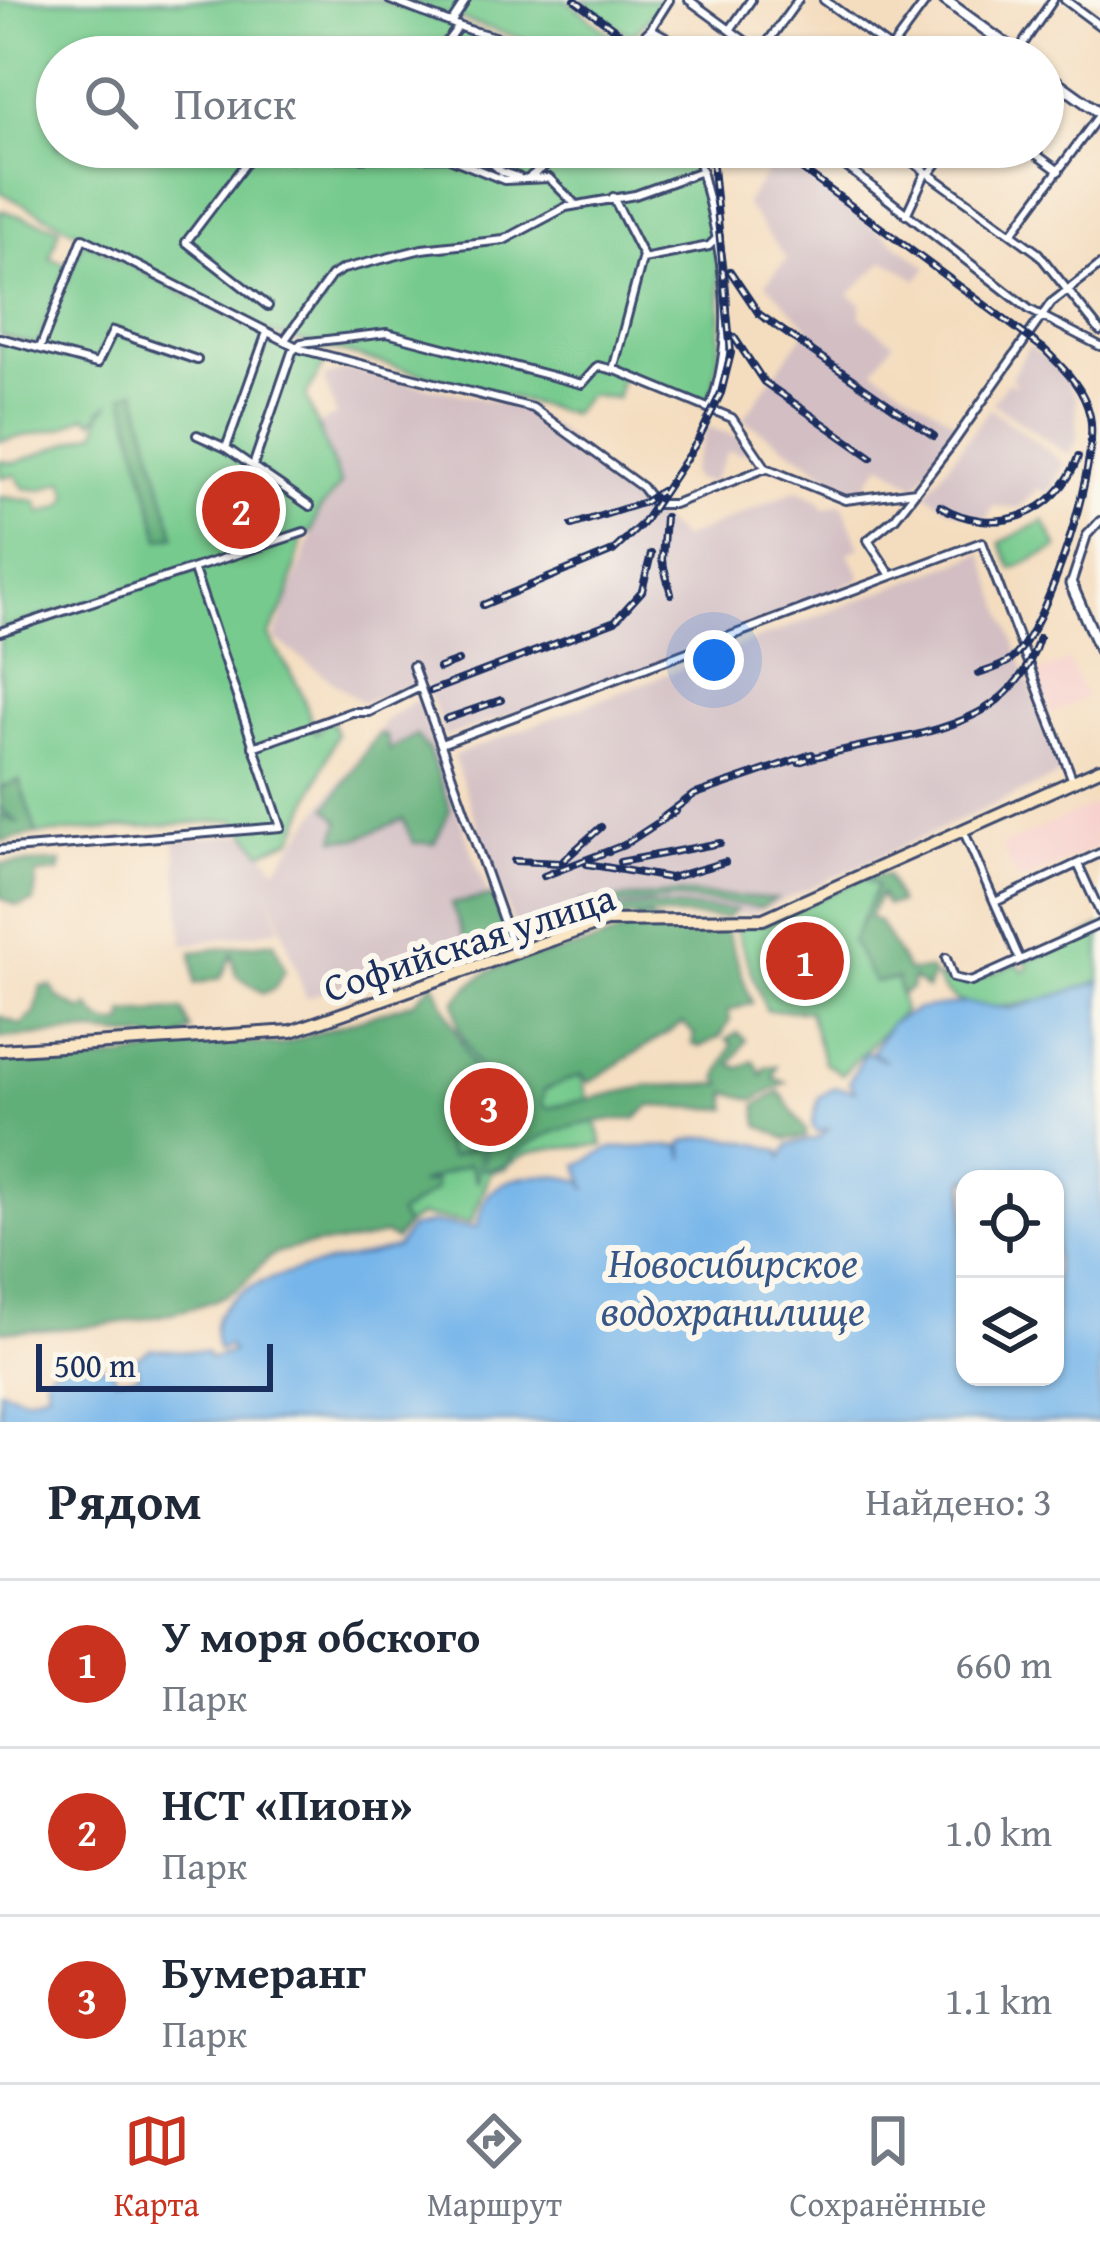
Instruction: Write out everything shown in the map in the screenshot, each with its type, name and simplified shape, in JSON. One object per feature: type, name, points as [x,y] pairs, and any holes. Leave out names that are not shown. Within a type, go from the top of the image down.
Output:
[{"type":"main road","name":"Софийская улица","points":[[0,1050],[292,1031],[624,919],[763,919],[1100,770]]},
{"type":"street","points":[[390,0],[495,36]]},
{"type":"street","points":[[448,36],[466,0]]},
{"type":"street","points":[[642,36],[670,0]]},
{"type":"street","points":[[688,0],[737,36]]},
{"type":"street","points":[[730,30],[751,0]]},
{"type":"street","points":[[775,36],[798,0]]},
{"type":"street","points":[[824,0],[867,36]]},
{"type":"street","points":[[901,36],[927,0]]},
{"type":"street","points":[[945,0],[992,36]]},
{"type":"street","points":[[1030,36],[1053,0]]},
{"type":"street","points":[[1065,0],[1100,26]]},
{"type":"street","points":[[651,28],[665,36]]},
{"type":"street","points":[[1064,87],[1100,114],[1064,164]]},
{"type":"street","points":[[245,168],[186,242],[268,306]]},
{"type":"street","points":[[479,168],[504,180],[549,178],[574,204]]},
{"type":"street","points":[[501,168],[518,177],[537,176],[546,168]]},
{"type":"street","points":[[701,168],[719,236],[725,362],[710,409]]},
{"type":"street","points":[[848,168],[1040,315],[1100,346]]},
{"type":"street","points":[[921,168],[1012,233],[1069,289],[1100,331]]},
{"type":"street","points":[[906,215],[932,168]]},
{"type":"street","points":[[1055,168],[1059,171]]},
{"type":"street","points":[[1012,233],[1061,168]]},
{"type":"street","points":[[287,337],[331,275],[343,268],[422,249],[504,240],[574,204],[648,192],[702,171]]},
{"type":"street","points":[[613,197],[643,259],[613,370]]},
{"type":"street","points":[[643,259],[709,246],[719,236]]},
{"type":"street","points":[[40,348],[81,238],[266,335],[533,408],[659,505],[766,469]]},
{"type":"street","points":[[890,574],[868,540],[896,518],[1040,315],[1100,265]]},
{"type":"street","points":[[0,338],[97,364],[113,331],[196,360]]},
{"type":"street","points":[[297,346],[387,333],[581,384],[598,366],[732,418],[766,469],[844,500],[916,491]]},
{"type":"street","points":[[226,448],[266,335]]},
{"type":"street","points":[[253,466],[297,346]]},
{"type":"street","points":[[197,435],[226,448],[310,506]]},
{"type":"street","points":[[1100,521],[1087,535],[1071,584],[1100,650]]},
{"type":"street","points":[[0,632],[304,532]]},
{"type":"street","points":[[442,744],[982,542],[1073,782]]},
{"type":"street","points":[[0,850],[281,827],[195,573]]},
{"type":"street","points":[[412,666],[515,952]]},
{"type":"street","points":[[253,747],[352,712],[369,712],[420,687]]},
{"type":"street","points":[[964,832],[1020,960]]},
{"type":"street","points":[[995,902],[1100,853]]},
{"type":"street","points":[[1078,863],[1100,912]]},
{"type":"street","points":[[946,958],[953,978],[967,982],[1100,924]]},
{"type":"shaded area","points":[[770,168],[799,170],[927,267],[918,280],[885,260],[849,295],[861,303],[861,318],[894,342],[874,369],[960,425],[916,486],[882,463],[859,495],[743,419],[808,327],[766,283],[787,259],[745,204]]},
{"type":"shaded area","points":[[1029,346],[1055,365],[1076,397],[1078,439],[1069,455],[992,403],[1007,382],[1016,385],[1011,377]]},
{"type":"shaded area","points":[[349,370],[524,408],[559,430],[682,539],[797,490],[820,501],[823,509],[842,503],[860,547],[848,553],[862,578],[724,643],[445,737],[425,683],[362,703],[275,639],[319,514],[342,487],[317,425],[336,416],[324,377]]},
{"type":"shaded area","points":[[990,408],[1064,463],[1052,489],[1044,493],[1038,488],[1019,508],[992,506],[987,519],[953,511],[926,494]]},
{"type":"shaded area","points":[[708,427],[742,438],[748,447],[744,454],[728,451],[712,483],[694,479],[691,471]]},
{"type":"shaded area","points":[[982,553],[1062,774],[753,914],[616,914],[520,943],[453,756]]},
{"type":"shaded area","points":[[1068,660],[1086,698],[1051,714],[1035,675]]},
{"type":"shaded area","points":[[417,699],[500,929],[306,998],[266,881],[280,929],[183,945],[175,840],[250,834],[276,868],[386,720]]},
{"type":"shaded area","points":[[1100,802],[1095,837],[1100,847],[1018,882],[1001,846]]},
{"type":"green space","points":[[0,0],[379,0],[491,36],[36,36],[36,168],[698,168],[715,243],[721,308],[709,405],[622,373],[617,398],[588,395],[572,414],[273,334],[0,192]]},
{"type":"green space","points":[[399,0],[567,0],[613,36],[513,36]]},
{"type":"green space","points":[[582,0],[666,0],[630,36]]},
{"type":"green space","points":[[0,210],[60,228],[50,258],[67,264],[38,345],[0,335]]},
{"type":"green space","points":[[83,240],[270,339],[328,358],[306,396],[341,485],[318,512],[312,532],[0,630],[0,497],[36,501],[41,513],[62,506],[69,497],[64,481],[41,490],[24,488],[15,475],[0,477],[0,461],[15,463],[97,432],[100,414],[93,421],[86,416],[63,428],[0,441],[0,340],[98,365],[113,332],[203,362],[112,328],[96,361],[42,347]]},
{"type":"green space","points":[[136,390],[175,536],[160,539],[124,396]]},
{"type":"green space","points":[[1044,521],[1058,548],[1012,569],[1000,543]]},
{"type":"green space","points":[[303,534],[288,598],[269,636],[300,689],[316,733],[330,716],[337,734],[293,839],[262,852],[236,820],[0,837],[0,633]]},
{"type":"green space","points":[[378,734],[386,736],[390,750],[416,735],[429,751],[450,809],[435,843],[413,843],[403,819],[357,839],[335,839],[340,821],[327,808]]},
{"type":"green space","points":[[19,780],[37,834],[0,842],[0,815],[19,823],[0,808],[0,788]]},
{"type":"green space","points":[[61,862],[59,872],[37,874],[34,902],[17,906],[0,897],[0,864]]},
{"type":"green space","points":[[864,874],[887,875],[899,903],[886,905],[880,894],[869,917],[879,922],[908,971],[929,970],[933,975],[927,989],[913,978],[911,989],[900,995],[897,979],[874,982],[852,942],[877,886]]},
{"type":"green space","points":[[863,878],[877,886],[852,943],[898,979],[903,1012],[842,1074],[824,1062],[809,1011],[766,1010],[735,926],[767,923]]},
{"type":"green space","points":[[677,893],[775,899],[761,907],[674,899],[589,909],[582,903]]},
{"type":"green space","points":[[493,896],[509,945],[473,959],[451,904]]},
{"type":"green space","points":[[647,906],[736,910],[727,918],[643,915],[670,929],[725,926],[752,1003],[728,1011],[730,1020],[720,1037],[700,1047],[692,1044],[694,1034],[683,1023],[588,1083],[582,1074],[544,1090],[542,1103],[547,1108],[648,1086],[722,1084],[718,1077],[732,1044],[727,1040],[737,1033],[746,1040],[731,1064],[739,1068],[754,1061],[762,1075],[765,1067],[777,1066],[774,1078],[786,1083],[754,1100],[727,1092],[728,1109],[650,1106],[635,1119],[563,1129],[530,1143],[503,1166],[483,1170],[487,1138],[493,1144],[507,1141],[512,1125],[495,1120],[496,1099],[502,1092],[490,1077],[484,1078],[459,1029],[455,1002],[495,969],[597,942],[642,916],[588,922],[586,915]]},
{"type":"green space","points":[[1100,926],[1100,980],[1062,994],[988,1007],[948,994],[936,977],[966,983],[1018,963],[1023,971],[1029,968],[1025,960],[1064,948]]},
{"type":"green space","points":[[274,942],[285,970],[274,989],[263,993],[236,975],[232,954],[221,978],[195,984],[192,952]]},
{"type":"green space","points":[[434,982],[479,1081],[489,1117],[484,1122],[477,1115],[439,1128],[450,1157],[475,1147],[475,1135],[482,1136],[477,1183],[469,1164],[419,1184],[435,1181],[436,1190],[399,1214],[406,1226],[395,1240],[384,1234],[290,1249],[271,1257],[235,1290],[184,1310],[88,1326],[0,1331],[0,1058],[88,1062],[155,1052],[150,1038],[84,1032],[0,1038],[0,1016],[21,1025],[35,1013],[41,987],[51,986],[59,998],[83,1011],[89,1006],[108,1023],[124,1023],[124,1013],[183,1010],[191,1030],[180,1038],[280,1045],[414,1002]]},
{"type":"green space","points":[[558,1005],[603,1145],[537,1151],[491,1172],[471,1223],[420,1216],[399,1229],[385,1068]]},
{"type":"green space","points":[[780,1092],[806,1137],[786,1139],[759,1125],[756,1105]]},
{"type":"water","name":"Новосибирское водохранилище","points":[[1100,982],[1100,1422],[0,1422],[0,1389],[25,1397],[48,1391],[45,1376],[59,1366],[96,1365],[114,1370],[115,1379],[138,1376],[136,1358],[151,1349],[206,1352],[210,1359],[232,1352],[228,1346],[218,1350],[215,1324],[228,1303],[251,1287],[281,1275],[397,1247],[410,1228],[432,1223],[476,1228],[487,1196],[510,1181],[559,1177],[582,1181],[587,1190],[578,1165],[612,1148],[680,1146],[685,1159],[682,1143],[693,1139],[756,1144],[780,1151],[782,1158],[789,1144],[816,1139],[830,1128],[816,1132],[812,1125],[819,1097],[836,1087],[855,1091],[849,1082],[866,1052],[886,1061],[872,1052],[891,1023],[918,1009],[964,1003],[1012,1009]]},
{"type":"railway","points":[[575,0],[624,36]]},
{"type":"railway","points":[[483,605],[613,551],[643,523],[697,442],[721,393],[731,353],[713,168]]},
{"type":"railway","points":[[800,168],[1044,349],[1072,379],[1087,406],[1091,438],[1087,469],[1055,580],[1041,614],[1012,659],[978,674]]},
{"type":"railway","points":[[730,271],[759,314],[934,436]]},
{"type":"railway","points":[[734,337],[764,382],[871,457]]},
{"type":"railway","points":[[940,506],[981,520],[1021,516],[1055,494],[1078,457]]},
{"type":"railway","points":[[572,525],[645,502],[661,491]]},
{"type":"railway","points":[[665,517],[662,560],[671,594]]},
{"type":"railway","points":[[431,691],[615,621],[642,591],[651,554]]},
{"type":"railway","points":[[799,762],[905,738],[972,716],[1001,698],[1023,673],[1039,638]]},
{"type":"railway","points":[[439,668],[458,661]]},
{"type":"railway","points":[[446,719],[501,700]]},
{"type":"railway","points":[[661,819],[693,795],[812,754]]},
{"type":"railway","points":[[544,876],[624,845],[676,811]]},
{"type":"railway","points":[[564,860],[601,827]]},
{"type":"railway","points":[[620,862],[720,843]]},
{"type":"railway","points":[[514,861],[562,863]]},
{"type":"railway","points":[[587,864],[670,878],[725,862]]},
{"type":"place","name":"НСТ «Пион»","points":[[241,510]]},
{"type":"place","name":"У моря обского","points":[[805,961]]},
{"type":"place","name":"Бумеранг","points":[[489,1107]]}]
